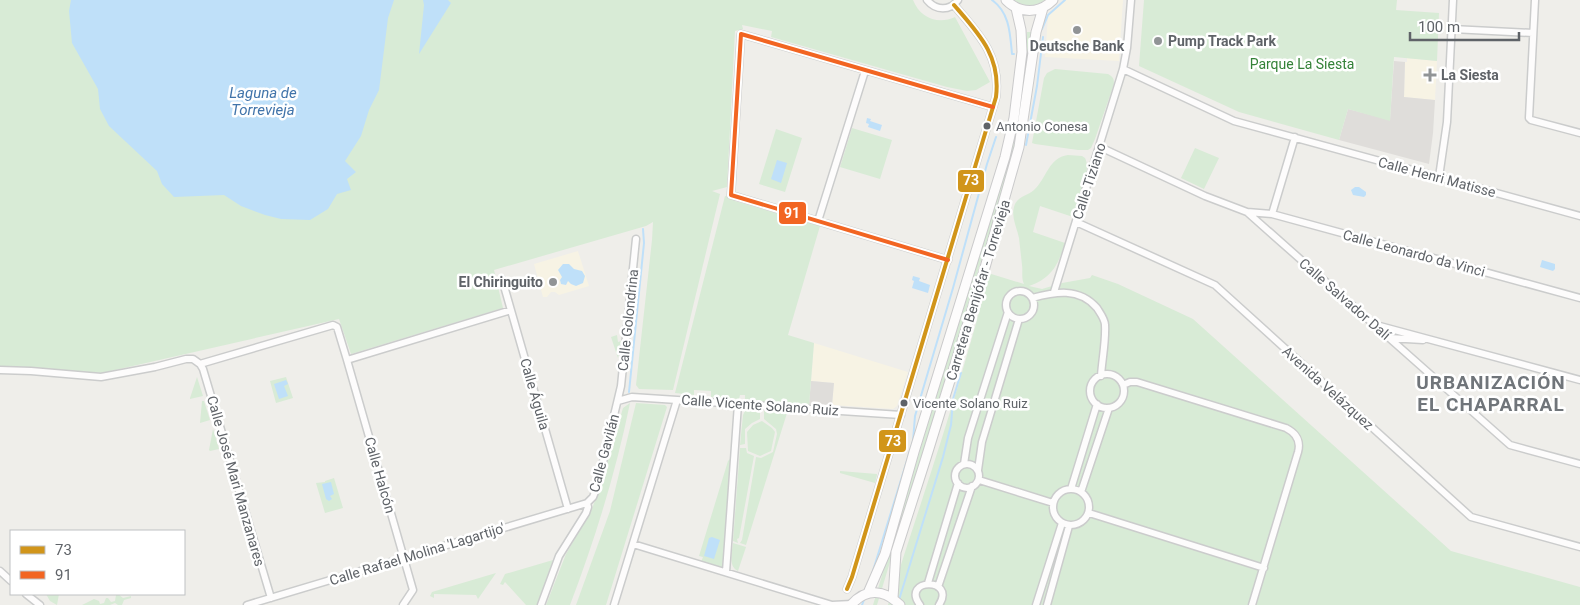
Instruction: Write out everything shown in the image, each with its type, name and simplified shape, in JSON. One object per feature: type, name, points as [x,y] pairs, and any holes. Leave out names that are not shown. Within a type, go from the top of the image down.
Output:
[{"type":"main road","points":[[1006,0],[1016,8],[1027,11],[1043,8],[1053,0]]},
{"type":"main road","name":"Carretera Benijófar - Torrevieja","points":[[868,593],[885,554],[914,452],[1005,157],[1014,118],[1022,52],[1021,30],[1016,8]]},
{"type":"main road","name":"Carretera Benijófar - Torrevieja","points":[[893,598],[896,552],[984,271],[1020,147],[1036,32],[1043,8]]},
{"type":"main road","points":[[852,604],[868,593],[874,592],[893,598],[900,605]]},
{"type":"street","points":[[846,589],[852,577],[948,260],[993,107],[997,79],[992,56],[957,1],[950,8],[940,8],[935,7],[927,0]]},
{"type":"street","name":"Calle Tiziano","points":[[1054,292],[1123,70],[1127,48],[1130,0]]},
{"type":"street","points":[[1439,177],[1447,122],[1453,0]]},
{"type":"street","points":[[1535,0],[1529,118],[1580,133]]},
{"type":"street","points":[[1452,28],[1533,33]]},
{"type":"street","points":[[948,260],[731,195],[741,34],[993,107]]},
{"type":"street","points":[[818,221],[865,70]]},
{"type":"street","name":"Calle Henri Matisse","points":[[1123,70],[1234,121],[1580,216]]},
{"type":"street","points":[[1272,214],[1294,137]]},
{"type":"street","name":"Calle Salvador Dalí","points":[[1100,147],[1205,196],[1247,212],[1510,445],[1580,464]]},
{"type":"street","name":"Calle Leonardo da Vinci","points":[[1247,212],[1272,214],[1580,298]]},
{"type":"street","name":"Avenida Velázquez","points":[[1076,222],[1215,286],[1471,517],[1580,547]]},
{"type":"street","name":"Calle Golondrina","points":[[618,401],[636,239]]},
{"type":"street","name":"Calle Águila","points":[[502,279],[568,509]]},
{"type":"street","points":[[1017,292],[1026,292],[1032,298],[1034,306],[1032,313],[1027,318],[1019,319],[1012,317],[1008,312],[1006,304],[1010,296],[1017,292]]},
{"type":"street","points":[[1032,298],[1054,292],[1068,292],[1080,296],[1096,307],[1105,324],[1101,376]]},
{"type":"street","points":[[346,360],[511,310]]},
{"type":"street","points":[[964,464],[968,438],[1008,312]]},
{"type":"street","points":[[978,470],[969,464],[964,464],[958,468],[955,474],[961,486],[968,488],[975,485],[979,480],[978,470],[982,442],[1019,319]]},
{"type":"street","points":[[1373,324],[1580,380]]},
{"type":"street","name":"Calle Halcón","points":[[200,364],[333,325],[337,327],[413,590],[403,605]]},
{"type":"street","points":[[1389,338],[1404,332]]},
{"type":"street","points":[[1389,338],[1439,342]]},
{"type":"street","points":[[0,370],[101,377],[186,359],[193,359],[200,364]]},
{"type":"street","name":"Calle José Mari Manzanares","points":[[200,364],[271,598]]},
{"type":"street","points":[[1108,374],[1117,377],[1123,385],[1124,394],[1120,403],[1112,408],[1102,408],[1094,402],[1090,393],[1092,384],[1098,377],[1108,374]]},
{"type":"street","points":[[1123,385],[1137,382],[1286,428],[1299,441],[1298,452],[1252,605]]},
{"type":"street","name":"Calle Vicente Solano Ruiz","points":[[618,401],[632,397],[901,415]]},
{"type":"street","points":[[614,605],[676,400]]},
{"type":"street","name":"Calle Gavilán","points":[[541,605],[559,556],[586,513],[587,504],[593,497],[618,401]]},
{"type":"street","points":[[726,572],[738,404]]},
{"type":"street","points":[[1072,489],[1097,404]]},
{"type":"street","points":[[1081,492],[1109,408]]},
{"type":"street","points":[[979,480],[1053,503]]},
{"type":"street","points":[[928,583],[958,482]]},
{"type":"street","points":[[938,586],[972,486]]},
{"type":"street","points":[[1067,489],[1081,492],[1090,505],[1089,514],[1084,521],[1072,526],[1062,524],[1055,517],[1052,507],[1053,503],[1059,493],[1067,489]]},
{"type":"street","name":"Calle Rafael Molina 'Lagartijo'","points":[[247,605],[587,504]]},
{"type":"street","points":[[1089,514],[1264,568]]},
{"type":"street","points":[[1036,605],[1062,524]]},
{"type":"street","points":[[1047,605],[1069,526]]},
{"type":"street","points":[[633,544],[832,605],[852,604]]},
{"type":"street","points":[[0,571],[10,580]]},
{"type":"street","points":[[920,605],[917,601],[917,593],[921,586],[928,583],[938,586],[942,592],[938,605]]},
{"type":"street","points":[[27,595],[40,605]]},
{"type":"shaded area","points":[[1066,0],[1123,0],[1119,61],[1045,57],[1048,16]]},
{"type":"shaded area","points":[[1407,58],[1437,61],[1435,100],[1404,97],[1405,62],[1407,62]]},
{"type":"shaded area","points":[[1394,61],[1405,62],[1404,97],[1435,100],[1429,164],[1339,140],[1348,109],[1390,120]]},
{"type":"shaded area","name":"El Chiringuito","points":[[578,251],[589,286],[559,295],[551,292],[547,297],[543,297],[534,264]]},
{"type":"shaded area","points":[[814,343],[908,372],[897,406],[893,409],[832,405],[834,383],[811,381]]},
{"type":"shaded area","points":[[811,381],[834,383],[832,405],[809,404]]},
{"type":"green space","points":[[0,0],[913,0],[920,11],[930,18],[942,20],[955,17],[990,82],[976,90],[967,91],[947,87],[771,37],[772,31],[742,25],[743,29],[735,31],[727,187],[712,191],[720,194],[673,390],[639,389],[636,385],[653,222],[646,226],[494,270],[503,308],[351,354],[339,319],[102,373],[0,366]]},
{"type":"green space","points":[[1013,0],[1045,0],[1029,5]]},
{"type":"green space","name":"Parque La Siesta","points":[[1144,0],[1397,0],[1396,10],[1439,13],[1437,61],[1394,57],[1390,121],[1348,109],[1339,140],[1239,112],[1139,66]]},
{"type":"green space","points":[[1027,32],[1032,32],[1018,135],[1010,165],[877,605],[873,605],[1006,167],[1023,83]]},
{"type":"green space","points":[[1055,69],[1108,74],[1113,79],[1114,84],[1095,139],[1088,150],[1032,143],[1044,78],[1047,73]]},
{"type":"green space","points":[[852,128],[892,140],[880,179],[840,167]]},
{"type":"green space","points":[[776,129],[802,138],[785,192],[759,184]]},
{"type":"green space","points":[[1195,148],[1219,158],[1204,189],[1181,178]]},
{"type":"green space","points":[[1068,155],[1085,158],[1087,171],[1084,187],[1073,217],[1040,206],[1033,232],[1065,243],[1057,264],[1049,275],[1029,286],[1042,289],[1090,278],[1092,275],[1118,284],[1193,319],[1451,551],[1580,587],[1580,605],[888,605],[954,399],[977,321],[988,273],[1024,284],[1019,238],[1013,215],[1015,204],[1019,199],[1034,190],[1056,160]]},
{"type":"green space","points":[[725,196],[736,199],[735,201],[820,226],[788,335],[814,343],[809,406],[745,401],[745,395],[740,395],[739,399],[711,397],[711,391],[694,390],[694,395],[675,393]]},
{"type":"green space","points":[[617,335],[618,342],[621,341],[618,358],[611,337]]},
{"type":"green space","points":[[197,377],[203,396],[190,399],[190,398]]},
{"type":"green space","points":[[286,377],[293,398],[276,403],[270,381]]},
{"type":"green space","points":[[202,401],[204,401],[210,420],[200,423]]},
{"type":"green space","points":[[630,403],[604,505],[570,605],[546,605],[566,554],[591,511],[600,488],[623,408]]},
{"type":"green space","points":[[636,403],[665,405],[667,407],[606,605],[576,605],[610,511]]},
{"type":"green space","points":[[745,411],[760,411],[760,419],[745,429],[745,444],[740,445],[743,415]]},
{"type":"green space","points":[[764,411],[787,413],[746,545],[740,543],[756,457],[761,458],[773,452],[777,434],[776,429],[764,419]]},
{"type":"green space","points":[[762,421],[775,432],[771,451],[760,456],[748,451],[747,432],[753,425]]},
{"type":"green space","points":[[213,429],[219,449],[210,451],[209,450]]},
{"type":"green space","points":[[740,448],[746,448],[747,453],[754,456],[739,538],[737,539],[738,543],[733,541]]},
{"type":"green space","points":[[730,459],[723,566],[721,568],[701,562],[703,557],[699,556]]},
{"type":"green space","points":[[840,471],[877,475],[875,483],[840,473]]},
{"type":"green space","points":[[334,478],[343,508],[325,513],[316,483]]},
{"type":"green space","points":[[733,543],[746,547],[738,571],[732,563]]},
{"type":"green space","points":[[553,560],[537,605],[526,605],[505,582],[503,585],[500,584],[505,574]]},
{"type":"green space","points":[[496,573],[478,599],[476,595],[434,594],[434,598],[430,596],[432,592]]},
{"type":"green space","points":[[47,595],[59,595],[57,605],[50,601]]},
{"type":"green space","points":[[116,595],[123,598],[131,596],[131,598],[124,600],[122,605],[115,603],[110,605],[82,605],[94,599],[99,601],[100,604],[104,603],[106,598],[111,602],[115,601]]},
{"type":"water","name":"Laguna de Torrevieja","points":[[71,0],[394,0],[388,18],[379,90],[369,110],[361,136],[345,161],[356,172],[347,179],[351,190],[337,194],[328,209],[310,220],[281,219],[265,215],[241,206],[224,195],[174,197],[162,184],[157,171],[109,126],[100,109],[98,89],[72,43],[69,11]]},
{"type":"water","points":[[423,0],[448,0],[451,3],[419,54],[424,5]]},
{"type":"water","points":[[867,118],[882,125],[880,131],[868,127],[869,124],[866,123]]},
{"type":"water","points":[[777,160],[787,163],[781,183],[771,179]]},
{"type":"water","points":[[1359,187],[1366,192],[1364,197],[1353,195],[1351,190]]},
{"type":"water","points":[[1542,260],[1555,264],[1555,269],[1553,271],[1540,267]]},
{"type":"water","points":[[563,264],[569,264],[574,269],[582,271],[585,276],[583,283],[576,286],[568,281],[566,285],[561,284],[560,280],[562,277],[558,270]]},
{"type":"water","points":[[913,276],[920,278],[919,281],[930,285],[928,293],[912,288]]},
{"type":"water","points":[[286,380],[288,384],[284,386],[288,396],[279,399],[274,384]]},
{"type":"water","points":[[331,482],[334,494],[330,496],[332,499],[329,501],[326,499],[322,484]]},
{"type":"water","points":[[712,537],[720,540],[714,559],[704,556],[709,538]]},
{"type":"waterway","points":[[992,0],[998,5],[1006,18],[1010,32],[1012,54],[1014,54]]},
{"type":"waterway","points":[[1042,29],[1048,15],[1065,0]]},
{"type":"waterway","points":[[1026,145],[1037,86],[1043,37]]},
{"type":"waterway","points":[[872,574],[913,441],[915,416],[996,137]]},
{"type":"waterway","points":[[629,392],[644,243],[643,229]]},
{"type":"waterway","points":[[899,600],[943,457],[951,425],[953,399],[961,373]]},
{"type":"waterway","points":[[862,605],[864,600]]},
{"type":"transit line","name":"73","points":[[847,589],[996,97],[997,82],[992,58],[980,36],[954,5]]},
{"type":"transit line","name":"91","points":[[948,260],[731,195],[741,34],[993,107]]},
{"type":"place","name":"Deutsche Bank","points":[[1077,30]]},
{"type":"place","name":"Pump Track Park","points":[[1158,41]]},
{"type":"place","name":"La Siesta","points":[[1430,75]]},
{"type":"place","name":"Antonio Conesa","points":[[987,126]]},
{"type":"place","name":"El Chiringuito","points":[[553,282]]},
{"type":"place","name":"Vicente Solano Ruiz","points":[[904,403]]},
{"type":"district","name":"URBANIZACIÓN EL CHAPARRAL","points":[[1491,393]]}]
